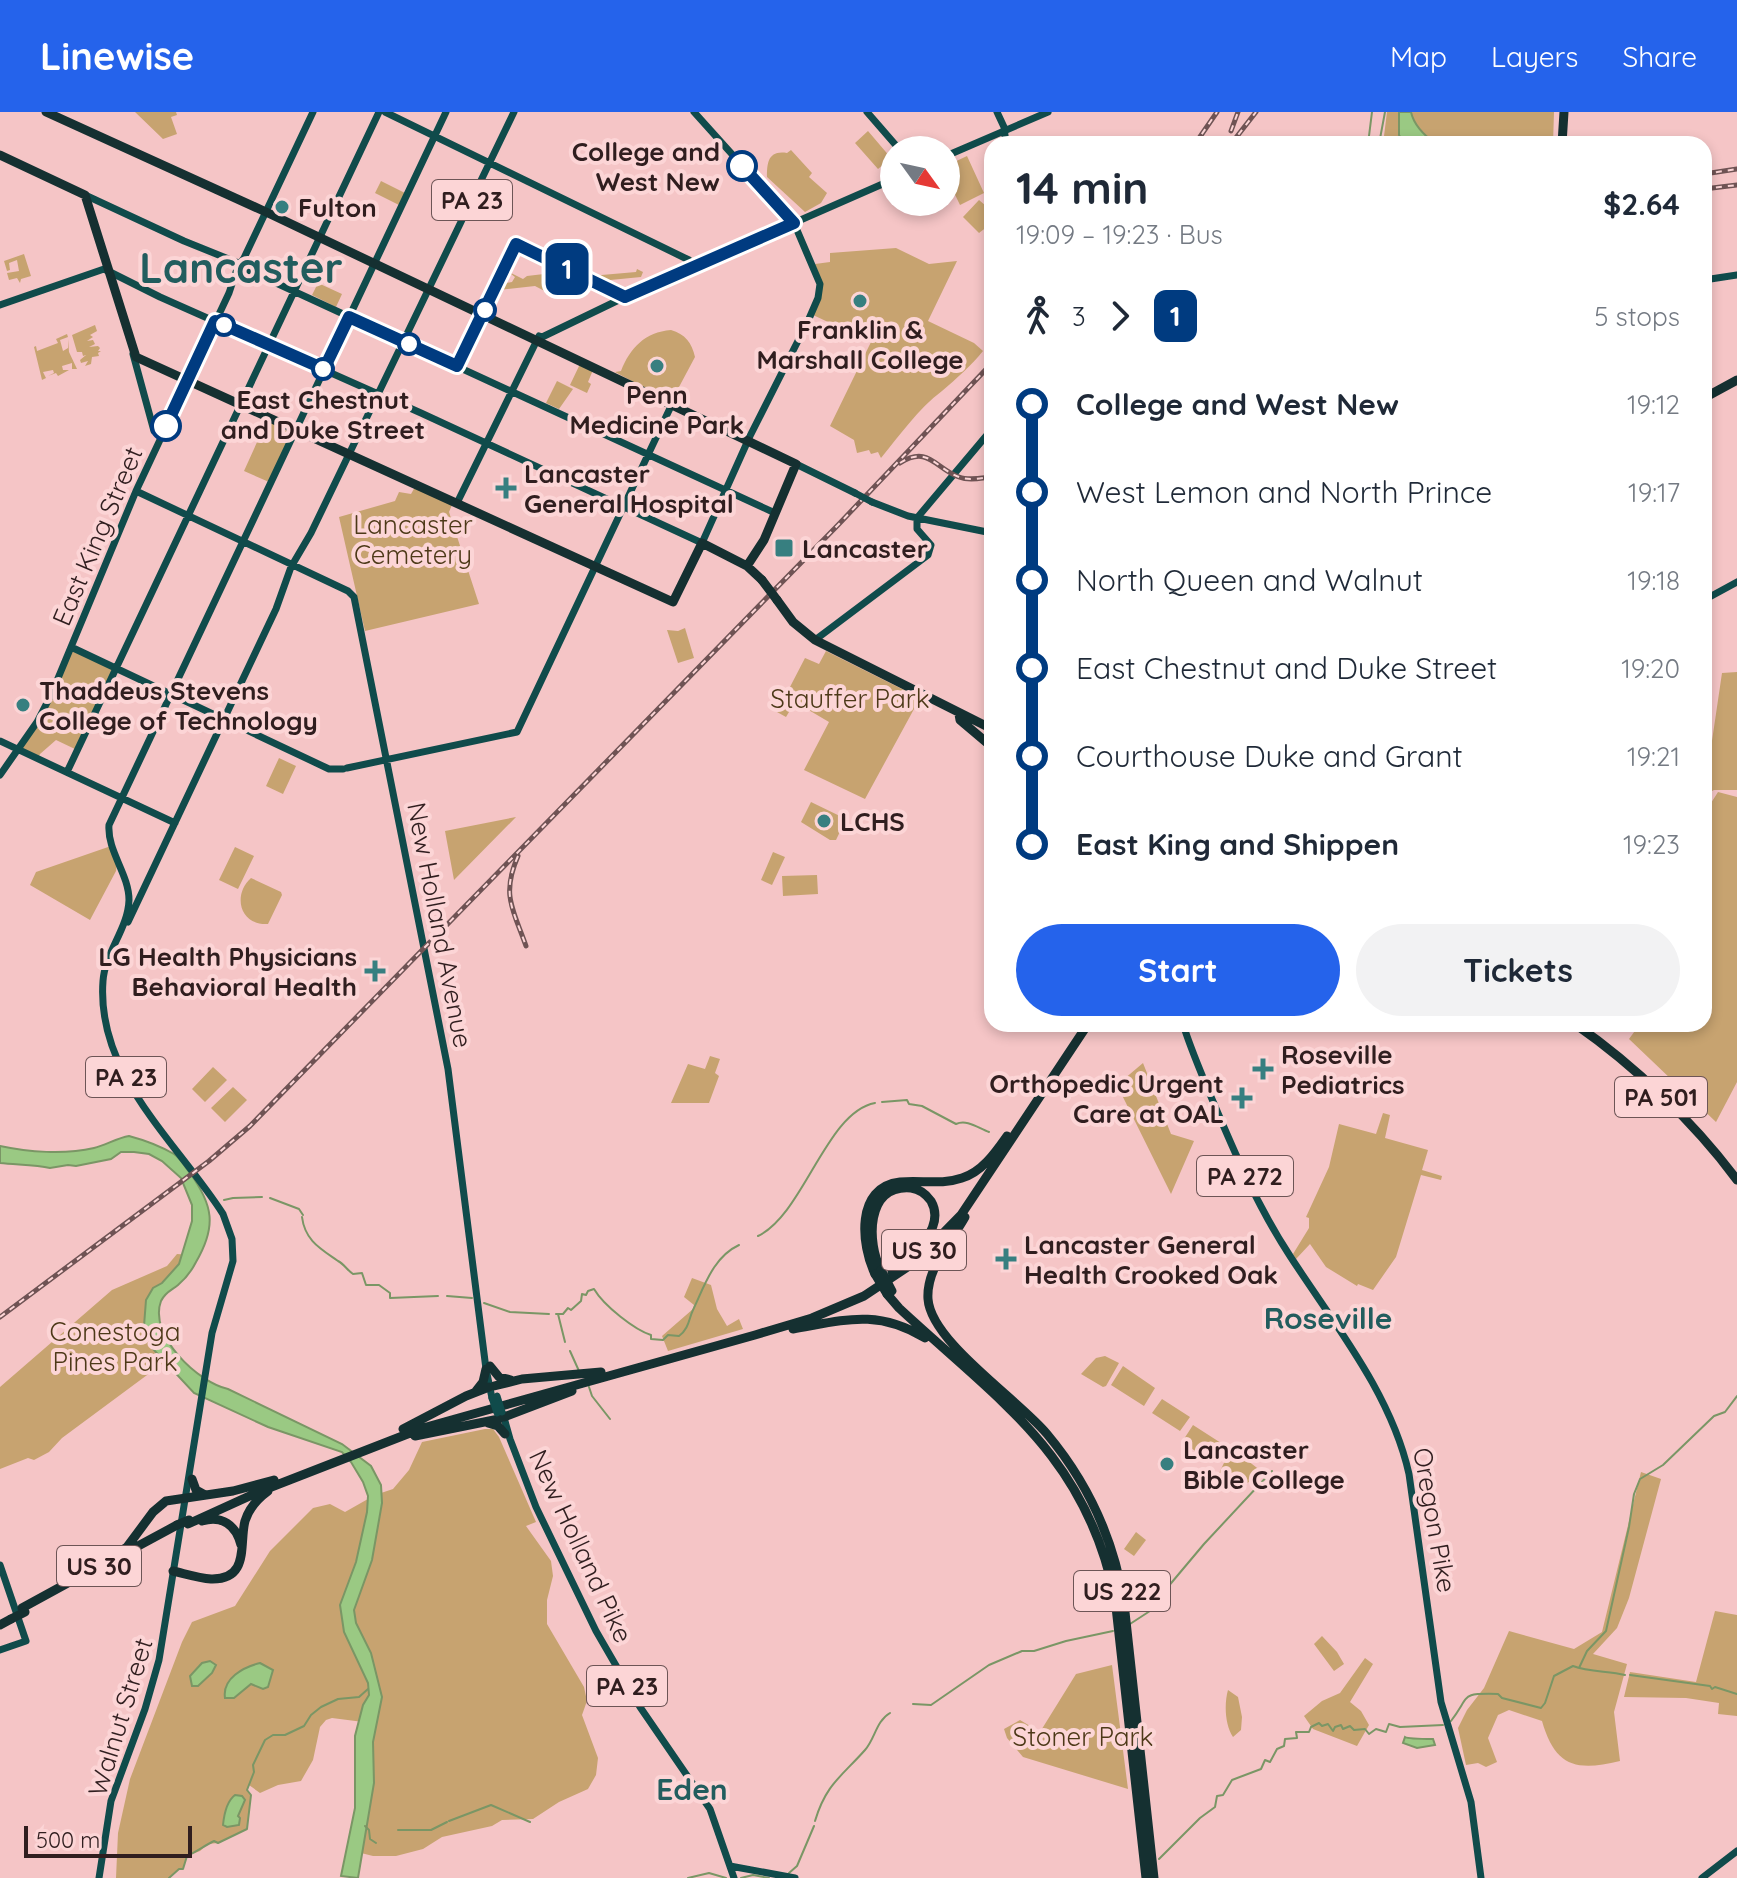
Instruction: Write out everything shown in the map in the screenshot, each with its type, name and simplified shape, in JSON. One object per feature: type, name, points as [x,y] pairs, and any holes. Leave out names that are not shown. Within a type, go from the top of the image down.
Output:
[{"type":"highway","points":[[46,112],[320,237],[796,464],[764,540],[747,566]]},
{"type":"highway","points":[[1560,136],[1561,112]]},
{"type":"highway","points":[[0,155],[85,195],[133,354],[673,602],[702,543],[747,566],[762,580],[793,622],[815,640],[959,714],[960,720],[975,728],[984,738]]},
{"type":"highway","points":[[1712,392],[1737,378]]},
{"type":"highway","points":[[975,728],[984,729]]},
{"type":"highway","name":"US 30","points":[[754,1333],[848,1300],[897,1272],[951,1223],[977,1189],[1076,1032]]},
{"type":"highway","name":"US 30","points":[[585,1380],[844,1305],[897,1275],[949,1230],[969,1205],[1085,1032]]},
{"type":"highway","name":"PA 501","points":[[1586,1032],[1650,1086],[1702,1138],[1737,1180]]},
{"type":"highway","points":[[966,1357],[890,1292],[864,1237],[866,1215],[875,1197],[893,1184],[946,1182],[978,1170],[1000,1146],[1035,1094]]},
{"type":"highway","name":"US 222","points":[[993,1169],[933,1272],[928,1286],[929,1309],[934,1320],[966,1357],[1027,1413],[1058,1448],[1085,1488],[1110,1542],[1124,1603],[1154,1878]]},
{"type":"highway","points":[[848,1300],[907,1259],[932,1229],[934,1207],[926,1195],[915,1189],[893,1192],[880,1202],[875,1211],[871,1240],[878,1272]]},
{"type":"highway","name":"US 222","points":[[890,1292],[899,1308],[1036,1434],[1084,1503],[1105,1555],[1117,1614],[1146,1878]]},
{"type":"highway","points":[[754,1333],[846,1318],[885,1320],[912,1330],[933,1343],[990,1391]]},
{"type":"highway","name":"US 30","points":[[24,1610],[82,1576],[183,1526],[311,1469],[448,1420],[739,1337]]},
{"type":"highway","points":[[475,1392],[488,1368],[501,1378],[514,1380],[585,1380]]},
{"type":"highway","points":[[369,1447],[475,1392],[514,1380]]},
{"type":"highway","points":[[485,1422],[496,1425],[508,1435],[511,1420],[518,1413],[585,1380]]},
{"type":"highway","points":[[369,1447],[518,1413]]},
{"type":"highway","points":[[82,1576],[127,1547],[162,1504],[187,1496],[241,1489],[296,1475]]},
{"type":"highway","points":[[176,1571],[214,1579],[232,1571],[243,1555],[244,1525],[252,1507],[267,1492],[296,1475]]},
{"type":"highway","points":[[192,1479],[196,1490],[205,1495]]},
{"type":"highway","points":[[176,1571],[218,1576],[231,1570],[240,1555],[238,1535],[224,1521],[208,1519],[183,1526]]},
{"type":"highway","name":"US 30","points":[[5,1620],[183,1526]]},
{"type":"main road","name":"East King Street","points":[[0,775],[48,702],[158,432],[188,380],[239,264],[313,112]]},
{"type":"main road","points":[[67,772],[379,112]]},
{"type":"main road","points":[[385,112],[690,261],[694,267]]},
{"type":"main road","name":"PA 23","points":[[187,1496],[216,1314],[232,1264],[232,1234],[221,1210],[131,1087],[114,1050],[106,1018],[103,981],[109,954],[128,908],[128,886],[109,831],[111,819],[446,112]]},
{"type":"main road","name":"PA 23","points":[[211,1350],[235,1265],[235,1229],[223,1205],[130,1079],[114,1041],[107,1004],[108,975],[114,952],[276,609],[293,564],[311,533],[514,112]]},
{"type":"main road","points":[[0,305],[108,270],[113,276],[324,369],[702,543],[791,360],[818,298],[820,284],[794,223],[694,112]]},
{"type":"main road","points":[[867,112],[888,136]]},
{"type":"main road","points":[[995,112],[1013,127]]},
{"type":"main road","points":[[995,112],[1005,136]]},
{"type":"main road","points":[[992,136],[1048,112]]},
{"type":"main road","points":[[960,150],[984,139]]},
{"type":"main road","points":[[457,503],[536,340],[563,325],[880,185]]},
{"type":"main road","points":[[85,195],[775,513]]},
{"type":"main road","points":[[1712,281],[1737,277]]},
{"type":"main road","points":[[133,354],[158,432]]},
{"type":"main road","points":[[71,647],[329,769],[515,735],[672,404]]},
{"type":"main road","points":[[815,640],[929,554],[931,545],[917,529],[917,518],[984,438]]},
{"type":"main road","points":[[796,464],[872,502],[917,518],[984,531]]},
{"type":"main road","points":[[793,476],[797,471],[806,469]]},
{"type":"main road","points":[[136,491],[293,564]]},
{"type":"main road","name":"New Holland Avenue","points":[[293,564],[351,592],[355,600],[447,1066],[475,1268]]},
{"type":"main road","points":[[1712,596],[1737,582]]},
{"type":"main road","points":[[0,741],[175,823]]},
{"type":"main road","name":"Oregon Pike","points":[[1186,1032],[1226,1136],[1249,1184],[1289,1254],[1348,1343],[1392,1420],[1401,1443],[1411,1486],[1441,1702],[1471,1802],[1481,1878]]},
{"type":"main road","name":"New Holland Pike","points":[[475,1268],[491,1386],[536,1507],[601,1640],[643,1711],[710,1809],[734,1878]]},
{"type":"main road","name":"PA 23","points":[[192,1479],[197,1435]]},
{"type":"main road","points":[[187,1496],[192,1479]]},
{"type":"main road","name":"Walnut Street","points":[[99,1878],[106,1827],[120,1774],[145,1709],[159,1660],[187,1496]]},
{"type":"main road","points":[[0,1565],[26,1641],[0,1650]]},
{"type":"main road","points":[[1702,1878],[1737,1851]]},
{"type":"main road","points":[[730,1866],[795,1878]]},
{"type":"green space","points":[[135,112],[176,112],[177,115],[171,117],[177,134],[163,139]]},
{"type":"green space","points":[[1387,112],[1554,112],[1553,136],[1384,136]]},
{"type":"green space","points":[[868,131],[880,145],[880,167],[878,169],[855,143]]},
{"type":"green space","points":[[791,150],[812,173],[809,177],[827,193],[821,203],[805,212],[767,177],[768,162],[772,156]]},
{"type":"green space","points":[[967,156],[984,193],[960,205],[960,159]]},
{"type":"green space","points":[[381,181],[405,193],[399,205],[375,193]]},
{"type":"green space","points":[[979,200],[984,204],[984,229],[979,233],[963,217]]},
{"type":"green space","points":[[896,248],[929,264],[957,261],[928,321],[974,343],[983,351],[917,414],[881,458],[878,452],[871,454],[869,450],[857,453],[854,440],[830,426],[871,342],[813,315],[821,290],[815,264],[830,262],[830,253]]},
{"type":"green space","points":[[24,254],[31,276],[21,279],[20,283],[17,278],[9,280],[7,273],[19,271],[17,260],[9,263],[10,270],[7,271],[4,261]]},
{"type":"green space","points":[[637,269],[643,272],[641,277],[600,281],[590,276],[636,272]]},
{"type":"green space","points":[[507,271],[523,279],[566,271],[559,285],[546,286],[546,290],[554,296],[535,286],[498,290],[501,284],[512,282],[515,277]]},
{"type":"green space","points":[[318,283],[342,294],[336,307],[312,295]]},
{"type":"green space","points":[[95,325],[97,331],[87,341],[93,340],[95,344],[89,347],[98,346],[98,351],[101,351],[99,356],[92,357],[91,364],[85,366],[88,361],[81,363],[80,360],[86,355],[77,352],[72,335]]},
{"type":"green space","name":"Penn Medicine Park","points":[[671,330],[687,340],[695,357],[671,402],[615,372],[621,371],[629,355],[646,338]]},
{"type":"green space","points":[[67,334],[68,337],[60,340],[63,351],[68,348],[68,339],[69,352],[77,369],[72,369],[72,363],[62,366],[63,370],[69,370],[58,376],[56,373],[48,376],[54,373],[53,370],[43,372],[46,378],[42,380],[34,347],[37,351],[58,343],[56,339]]},
{"type":"green space","points":[[580,364],[593,370],[587,393],[570,385]]},
{"type":"green space","points":[[557,381],[573,389],[559,409],[546,403]]},
{"type":"green space","points":[[267,420],[292,431],[269,482],[244,471]]},
{"type":"green space","name":"Lancaster Cemetery","points":[[415,487],[452,505],[449,512],[479,604],[365,631],[339,517],[395,501],[399,492],[411,494]]},
{"type":"green space","points":[[685,628],[694,658],[678,663],[667,630]]},
{"type":"green space","points":[[71,647],[116,668],[77,750],[56,740],[38,758],[18,749],[37,722]]},
{"type":"green space","name":"Stauffer Park","points":[[826,651],[920,698],[865,799],[804,770],[829,722],[795,702],[786,717],[777,712],[805,658],[819,664]]},
{"type":"green space","points":[[1737,672],[1737,790],[1712,791],[1712,741],[1722,673]]},
{"type":"green space","points":[[279,758],[296,766],[283,794],[266,786]]},
{"type":"green space","points":[[1718,792],[1737,797],[1737,1082],[1716,1122],[1629,1039],[1634,1032],[1712,1032],[1712,801]]},
{"type":"green space","name":"LCHS","points":[[811,802],[846,819],[836,840],[830,840],[801,822]]},
{"type":"green space","points":[[516,817],[454,880],[445,831]]},
{"type":"green space","points":[[111,846],[117,863],[116,871],[90,920],[30,885],[36,872]]},
{"type":"green space","points":[[235,847],[254,856],[238,889],[219,880]]},
{"type":"green space","points":[[773,852],[785,857],[772,885],[761,880]]},
{"type":"green space","points":[[817,875],[818,894],[783,896],[782,876]]},
{"type":"green space","points":[[251,878],[281,892],[268,924],[251,920],[242,908],[242,893]]},
{"type":"green space","points":[[710,1056],[720,1059],[715,1073],[719,1076],[709,1103],[671,1103],[688,1064],[705,1069]]},
{"type":"green space","points":[[1143,1063],[1171,1134],[1194,1141],[1171,1194],[1117,1085]]},
{"type":"green space","points":[[213,1067],[227,1080],[205,1102],[192,1089]]},
{"type":"green space","points":[[233,1087],[247,1100],[225,1122],[211,1108]]},
{"type":"green space","points":[[1383,1113],[1390,1115],[1385,1138],[1428,1150],[1422,1170],[1442,1176],[1441,1180],[1421,1175],[1396,1257],[1373,1290],[1357,1286],[1326,1267],[1310,1244],[1296,1259],[1293,1254],[1309,1228],[1309,1218],[1306,1217],[1329,1167],[1339,1124],[1376,1134]]},
{"type":"green space","name":"Conestoga Pines Park","points":[[177,1254],[191,1255],[153,1311],[166,1361],[62,1438],[49,1452],[34,1460],[28,1458],[0,1469],[0,1387],[112,1290],[167,1266]]},
{"type":"green space","points":[[692,1278],[711,1285],[717,1309],[727,1326],[739,1319],[743,1329],[668,1351],[662,1336],[693,1309],[694,1305],[684,1297]]},
{"type":"green space","points":[[1105,1356],[1119,1363],[1103,1387],[1081,1374],[1096,1358]]},
{"type":"green space","points":[[1123,1366],[1155,1388],[1144,1406],[1111,1385]]},
{"type":"green space","points":[[1162,1399],[1190,1417],[1180,1431],[1152,1413]]},
{"type":"green space","points":[[1193,1425],[1221,1443],[1210,1461],[1182,1442]]},
{"type":"green space","points":[[493,1429],[499,1437],[536,1522],[526,1526],[551,1561],[553,1576],[547,1600],[547,1624],[584,1687],[587,1701],[582,1715],[598,1758],[596,1775],[588,1789],[559,1802],[533,1819],[502,1820],[492,1826],[442,1837],[423,1849],[396,1856],[357,1852],[371,1723],[332,1718],[320,1727],[313,1760],[301,1781],[278,1785],[260,1793],[249,1785],[247,1790],[251,1795],[247,1829],[187,1856],[183,1869],[169,1878],[116,1878],[118,1833],[130,1779],[192,1622],[235,1606],[270,1551],[313,1508],[330,1504],[345,1512],[393,1489],[409,1470],[422,1442]]},
{"type":"green space","points":[[1230,1450],[1261,1471],[1241,1485],[1215,1482]]},
{"type":"green space","points":[[1641,1472],[1661,1479],[1629,1598],[1617,1628],[1593,1654],[1627,1664],[1614,1712],[1620,1761],[1591,1766],[1569,1762],[1553,1748],[1542,1721],[1509,1710],[1498,1715],[1488,1738],[1497,1762],[1486,1767],[1478,1763],[1466,1765],[1458,1728],[1484,1688],[1509,1631],[1574,1649],[1602,1632]]},
{"type":"green space","points":[[1136,1532],[1146,1540],[1134,1556],[1124,1549]]},
{"type":"green space","points":[[1715,1611],[1737,1615],[1737,1716],[1718,1714],[1719,1703],[1686,1698],[1624,1697],[1630,1672],[1696,1682]]},
{"type":"green space","points":[[1322,1636],[1344,1664],[1334,1671],[1314,1644]]},
{"type":"green space","points":[[1365,1658],[1373,1664],[1350,1702],[1361,1711],[1369,1725],[1357,1746],[1313,1729],[1304,1716],[1322,1701],[1340,1693]]},
{"type":"green space","name":"Stoner Park","points":[[1112,1665],[1128,1789],[1023,1757],[1007,1738],[1004,1729],[1020,1720],[1040,1732],[1076,1674]]},
{"type":"green space","points":[[1228,1690],[1238,1697],[1242,1717],[1241,1730],[1233,1737],[1226,1714]]},
{"type":"shaded area","points":[[1399,112],[1411,112],[1420,130],[1427,136],[1400,136]]},
{"type":"shaded area","points":[[129,1136],[176,1156],[204,1195],[210,1216],[207,1237],[194,1265],[161,1301],[159,1315],[169,1343],[203,1378],[342,1444],[371,1466],[381,1485],[382,1503],[372,1560],[354,1610],[356,1623],[371,1653],[382,1697],[373,1742],[374,1783],[358,1878],[341,1876],[355,1808],[355,1736],[363,1705],[369,1695],[368,1683],[344,1632],[340,1605],[356,1562],[367,1512],[368,1496],[363,1482],[342,1452],[268,1427],[194,1393],[153,1349],[144,1326],[146,1300],[153,1288],[162,1283],[179,1264],[192,1221],[192,1205],[181,1178],[162,1161],[149,1154],[121,1152],[111,1159],[76,1166],[50,1168],[0,1163],[0,1146],[34,1151],[71,1151],[94,1148]]},
{"type":"shaded area","points":[[210,1661],[216,1665],[212,1673],[198,1686],[192,1686],[190,1676],[202,1663]]},
{"type":"shaded area","points":[[260,1663],[273,1670],[268,1687],[263,1689],[251,1684],[234,1698],[225,1698],[231,1679],[247,1667]]},
{"type":"shaded area","points":[[1405,1737],[1433,1739],[1435,1745],[1417,1748],[1403,1743]]},
{"type":"shaded area","points":[[235,1795],[245,1800],[238,1816],[239,1825],[227,1827],[223,1825],[225,1813]]},
{"type":"waterway","points":[[1369,136],[1372,112]]},
{"type":"waterway","points":[[1380,136],[1385,112]]},
{"type":"waterway","points":[[882,1102],[907,1100],[909,1104],[922,1106],[956,1124],[968,1123],[989,1132]]},
{"type":"waterway","points":[[758,1236],[789,1207],[843,1124],[858,1110],[875,1103]]},
{"type":"waterway","points":[[224,1200],[262,1197]]},
{"type":"waterway","points":[[270,1198],[299,1209],[303,1215]]},
{"type":"waterway","points":[[302,1217],[306,1232],[315,1244],[353,1274],[362,1273],[366,1285],[379,1285],[390,1293],[390,1298],[438,1296]]},
{"type":"waterway","points":[[556,1314],[563,1314],[568,1308],[571,1310],[581,1301],[582,1294],[586,1295],[594,1289],[612,1310],[651,1335],[651,1339],[679,1336],[687,1327],[716,1265],[739,1245]]},
{"type":"waterway","points":[[447,1296],[472,1298]]},
{"type":"waterway","points":[[484,1303],[510,1312],[549,1314]]},
{"type":"waterway","points":[[558,1314],[565,1342]]},
{"type":"waterway","points":[[570,1351],[579,1371]]},
{"type":"waterway","points":[[589,1387],[592,1396],[610,1419]]},
{"type":"waterway","points":[[1579,1668],[1587,1651],[1606,1631],[1634,1494],[1640,1479],[1663,1465],[1714,1416],[1725,1412],[1737,1396]]},
{"type":"waterway","points":[[1130,1624],[1153,1609],[1204,1544],[1272,1471]]},
{"type":"waterway","points":[[913,1704],[931,1705],[989,1665],[1022,1651],[1034,1651],[1113,1631]]},
{"type":"waterway","points":[[1451,1721],[1467,1697],[1477,1694],[1498,1694],[1502,1698],[1541,1708],[1554,1676],[1573,1666],[1625,1675]]},
{"type":"waterway","points":[[1630,1675],[1710,1686],[1737,1694]]},
{"type":"waterway","points":[[169,1878],[183,1869],[187,1856],[214,1841],[218,1843],[247,1829],[251,1795],[247,1790],[254,1772],[253,1765],[265,1740],[304,1726],[321,1707],[338,1699],[359,1697],[368,1689]]},
{"type":"waterway","points":[[815,1821],[830,1789],[865,1750],[890,1713]]},
{"type":"waterway","points":[[1159,1859],[1215,1807],[1217,1796],[1223,1795],[1232,1780],[1261,1769],[1265,1760],[1270,1762],[1277,1749],[1284,1746],[1285,1739],[1297,1738],[1296,1732],[1309,1732],[1319,1723],[1322,1726],[1328,1724],[1333,1731],[1341,1725],[1343,1729],[1350,1726],[1354,1730],[1365,1729],[1369,1734],[1376,1729],[1386,1732],[1389,1724],[1400,1727],[1443,1725]]},
{"type":"waterway","points":[[449,1821],[491,1805],[530,1822]]},
{"type":"waterway","points":[[398,1830],[431,1830],[447,1822]]},
{"type":"waterway","points":[[365,1826],[370,1839],[376,1843]]},
{"type":"waterway","points":[[789,1873],[797,1866],[814,1826]]},
{"type":"waterway","points":[[688,1878],[709,1873],[726,1878]]},
{"type":"waterway","points":[[741,1878],[753,1875],[769,1878]]},
{"type":"railway","points":[[1200,136],[1217,112]]},
{"type":"railway","points":[[1231,131],[1238,112]]},
{"type":"railway","points":[[1237,136],[1256,112]]},
{"type":"railway","points":[[1712,173],[1737,169]]},
{"type":"railway","points":[[1712,188],[1737,185]]},
{"type":"railway","points":[[0,1317],[209,1161],[250,1126],[838,525],[984,371]]},
{"type":"railway","points":[[900,463],[918,456],[925,457],[963,478],[984,478]]},
{"type":"railway","points":[[518,856],[510,892],[513,912],[526,946]]},
{"type":"bus line","name":"1","points":[[166,426],[215,321],[324,369],[349,317],[457,366],[516,244],[625,297],[794,223],[742,166]]},
{"type":"place","name":"College and West New","points":[[742,166]]},
{"type":"place","name":"Fulton","points":[[282,207]]},
{"type":"place","name":"Franklin & Marshall College","points":[[860,301]]},
{"type":"place","name":"Penn Medicine Park","points":[[657,366]]},
{"type":"place","name":"East Chestnut and Duke Street","points":[[323,369]]},
{"type":"place","name":"Lancaster General Hospital","points":[[506,488]]},
{"type":"place","name":"Lancaster","points":[[784,548]]},
{"type":"place","name":"Thaddeus Stevens College of Technology","points":[[23,705]]},
{"type":"place","name":"LCHS","points":[[824,821]]},
{"type":"place","name":"LG Health Physicians Behavioral Health","points":[[375,971]]},
{"type":"place","name":"Roseville Pediatrics","points":[[1263,1069]]},
{"type":"place","name":"Orthopedic Urgent Care at OAL","points":[[1242,1098]]},
{"type":"place","name":"Lancaster General Health Crooked Oak","points":[[1006,1259]]},
{"type":"place","name":"Lancaster Bible College","points":[[1167,1464]]},
{"type":"district","name":"Lancaster","points":[[241,267]]},
{"type":"district","name":"Roseville","points":[[1328,1318]]},
{"type":"district","name":"Eden","points":[[692,1789]]}]
